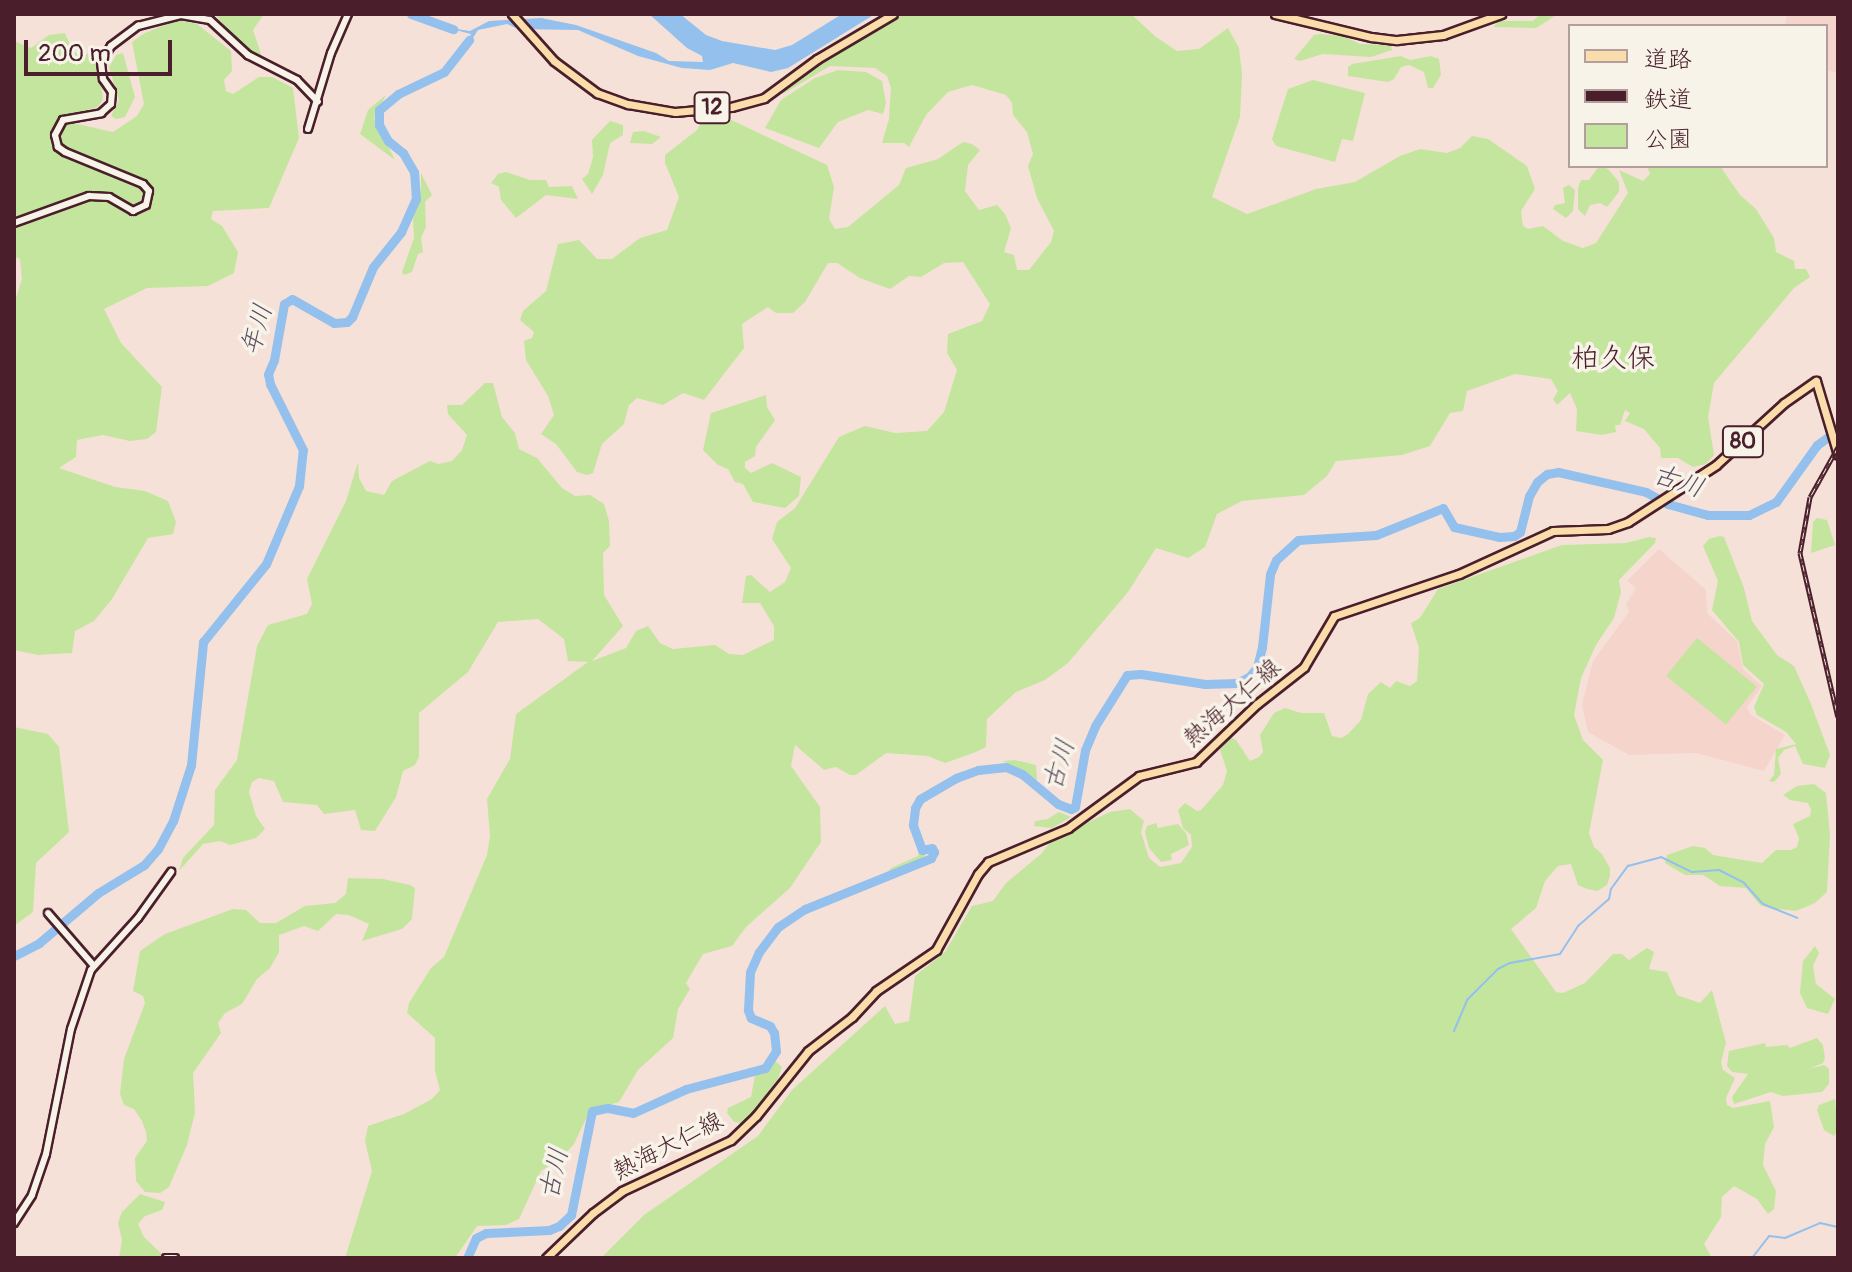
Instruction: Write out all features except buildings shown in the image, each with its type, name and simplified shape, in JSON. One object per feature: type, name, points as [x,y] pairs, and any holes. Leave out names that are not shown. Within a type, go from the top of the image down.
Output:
[{"type":"main road","name":"12","points":[[513,15],[554,61],[597,93],[628,104],[675,112],[731,107],[764,98],[817,59],[893,14]]},
{"type":"main road","points":[[1275,14],[1397,40],[1443,35],[1501,14]]},
{"type":"main road","name":"熱海大仁線","points":[[546,1258],[593,1213],[622,1191],[731,1140],[756,1116],[808,1051],[852,1017],[876,991],[936,950],[978,874],[988,862],[1068,828],[1139,776],[1196,762],[1257,704],[1294,678],[1334,616],[1483,565],[1553,531],[1608,529],[1653,506],[1716,465],[1784,403],[1816,381],[1838,455]]},
{"type":"street","points":[[308,129],[331,53],[348,14]]},
{"type":"street","points":[[14,223],[89,196],[109,197],[133,211],[146,205],[150,195],[143,184],[65,152],[58,147],[55,135],[63,120],[101,113],[111,104],[112,92],[103,79],[101,62],[111,46],[138,26],[181,15],[210,20],[248,55],[297,80],[318,102]]},
{"type":"street","points":[[14,1223],[32,1195],[46,1154],[74,1017],[94,966],[138,918],[171,872]]},
{"type":"street","points":[[50,916],[94,966]]},
{"type":"street","points":[[166,1258],[175,1258]]},
{"type":"shaded area","points":[[1787,14],[1838,14],[1838,72],[1828,71],[1828,24],[1785,24]]},
{"type":"shaded area","points":[[1659,549],[1706,590],[1707,613],[1737,641],[1743,669],[1762,686],[1747,707],[1751,715],[1785,735],[1764,771],[1696,753],[1629,755],[1588,732],[1582,705],[1593,661],[1629,612],[1626,604],[1636,588],[1627,581]]},
{"type":"green space","points":[[215,14],[264,14],[253,30],[261,54],[259,57],[242,47]]},
{"type":"green space","points":[[904,14],[1131,14],[1177,51],[1199,49],[1228,28],[1239,48],[1242,74],[1240,117],[1212,197],[1247,214],[1316,189],[1355,182],[1400,156],[1420,149],[1447,153],[1460,148],[1472,136],[1488,139],[1527,166],[1535,189],[1521,211],[1523,226],[1528,229],[1543,226],[1563,241],[1583,248],[1596,243],[1628,193],[1619,170],[1643,181],[1650,174],[1648,168],[1723,168],[1740,195],[1756,209],[1774,238],[1776,252],[1794,261],[1795,269],[1806,269],[1810,277],[1794,288],[1714,383],[1708,417],[1714,455],[1706,464],[1693,467],[1678,458],[1661,458],[1660,448],[1644,429],[1625,421],[1630,413],[1625,410],[1620,425],[1615,425],[1616,432],[1602,435],[1576,431],[1577,409],[1570,393],[1557,405],[1553,399],[1558,391],[1551,379],[1515,374],[1467,391],[1463,411],[1450,413],[1430,446],[1402,455],[1336,461],[1327,476],[1304,495],[1242,501],[1217,514],[1205,547],[1188,558],[1156,548],[1128,592],[1068,663],[1045,680],[1016,692],[987,719],[986,747],[945,763],[928,756],[886,753],[856,775],[850,775],[836,767],[824,770],[795,745],[791,766],[820,807],[821,842],[790,888],[746,927],[732,946],[703,954],[686,983],[690,989],[678,1009],[673,1038],[638,1070],[619,1102],[590,1110],[574,1144],[559,1160],[541,1171],[519,1219],[506,1225],[477,1226],[455,1258],[345,1258],[372,1171],[365,1141],[368,1126],[404,1114],[432,1099],[440,1090],[435,1071],[435,1038],[407,1013],[409,1003],[431,968],[444,957],[487,855],[490,836],[487,799],[510,759],[516,714],[588,662],[568,661],[564,639],[538,619],[498,622],[468,672],[419,713],[419,757],[415,765],[403,771],[396,797],[375,831],[361,830],[355,810],[324,814],[317,805],[283,802],[274,781],[259,778],[252,782],[249,792],[256,816],[265,829],[256,838],[230,845],[220,841],[203,844],[179,871],[183,858],[214,825],[215,790],[237,760],[257,646],[268,625],[307,614],[312,604],[307,579],[346,501],[358,462],[359,478],[366,491],[384,495],[392,481],[430,461],[439,464],[452,461],[462,450],[467,435],[448,414],[447,405],[462,405],[485,383],[493,383],[502,417],[515,433],[519,449],[537,458],[562,488],[575,496],[590,495],[604,504],[609,521],[610,546],[603,553],[604,595],[623,626],[592,661],[626,648],[636,631],[648,626],[660,643],[673,649],[715,645],[729,654],[743,655],[774,640],[774,626],[760,603],[742,603],[746,576],[751,575],[770,592],[785,582],[791,568],[772,539],[777,522],[795,508],[839,437],[865,426],[895,433],[927,431],[944,412],[957,370],[947,353],[948,334],[982,321],[990,304],[963,262],[944,263],[921,277],[909,276],[890,289],[860,278],[837,263],[828,263],[805,302],[793,313],[776,313],[768,307],[742,324],[744,348],[704,400],[683,393],[663,405],[637,398],[629,405],[624,424],[602,444],[593,473],[587,475],[577,472],[556,444],[541,434],[554,415],[548,396],[526,360],[524,341],[532,338],[534,332],[520,320],[523,311],[546,291],[558,244],[579,240],[597,259],[612,259],[640,238],[667,230],[679,197],[665,163],[665,155],[697,130],[704,118],[727,118],[827,165],[834,187],[829,219],[835,229],[848,227],[899,185],[906,168],[938,159],[963,142],[972,144],[980,150],[968,165],[965,191],[979,210],[997,205],[1005,214],[1011,228],[1004,252],[1014,255],[1017,270],[1029,270],[1051,242],[1054,231],[1037,198],[1028,166],[1033,154],[1027,132],[1013,115],[1012,103],[1006,95],[972,85],[948,92],[926,115],[909,147],[904,143],[882,143],[889,119],[891,88],[887,76],[875,68],[830,66],[783,94],[780,91],[825,57]]},
{"type":"green space","points":[[1540,14],[1558,14],[1536,28],[1493,27],[1499,21],[1533,21]]},
{"type":"green space","points":[[177,20],[197,24],[231,51],[232,71],[224,80],[226,91],[233,94],[259,77],[272,77],[293,88],[299,138],[269,208],[213,211],[211,219],[222,226],[238,252],[234,273],[208,286],[147,288],[104,309],[121,343],[162,387],[156,432],[147,439],[130,441],[103,435],[77,440],[76,457],[59,468],[115,487],[145,491],[168,501],[176,522],[173,534],[148,538],[112,599],[94,621],[75,631],[72,653],[38,655],[14,650],[14,304],[22,279],[20,259],[14,257],[14,41],[31,48],[49,35],[65,33],[72,49],[80,57],[96,50],[103,99],[98,107],[79,112],[73,123],[113,132],[137,116],[144,104],[132,42]]},
{"type":"green space","points":[[1314,35],[1343,36],[1360,44],[1391,45],[1392,50],[1371,57],[1323,54],[1300,61],[1294,59]]},
{"type":"green space","points":[[123,53],[135,97],[125,117],[116,119],[111,116],[119,100],[109,67],[116,55]]},
{"type":"green space","points":[[1401,56],[1410,60],[1431,56],[1439,59],[1441,75],[1433,88],[1428,88],[1424,72],[1409,65],[1401,67],[1394,79],[1388,82],[1348,76],[1348,67],[1352,64]]},
{"type":"green space","points":[[838,70],[866,72],[882,81],[886,103],[883,114],[868,110],[838,122],[819,148],[765,128],[781,100],[815,78]]},
{"type":"green space","points":[[1313,80],[1365,93],[1353,141],[1342,139],[1335,162],[1276,146],[1272,139],[1288,89]]},
{"type":"green space","points":[[386,95],[374,118],[395,160],[360,134],[368,110]]},
{"type":"green space","points":[[610,121],[623,125],[623,135],[610,143],[603,175],[592,194],[582,179],[588,174],[593,157],[592,140]]},
{"type":"green space","points":[[644,131],[661,137],[652,144],[630,143],[633,132]]},
{"type":"green space","points":[[1598,168],[1608,169],[1619,182],[1619,192],[1607,207],[1600,203],[1590,205],[1585,216],[1578,209],[1578,188],[1581,180],[1589,180]]},
{"type":"green space","points":[[506,172],[530,180],[546,180],[549,187],[572,186],[578,199],[546,195],[516,218],[501,200],[499,187],[491,183],[498,174]]},
{"type":"green space","points":[[421,173],[432,195],[425,202],[426,227],[421,238],[423,252],[418,254],[412,272],[404,275],[402,272],[414,238],[413,219],[421,191]]},
{"type":"green space","points":[[1569,185],[1575,190],[1573,211],[1566,218],[1553,209],[1555,205],[1565,203],[1563,188]]},
{"type":"green space","points":[[766,395],[767,407],[775,420],[756,447],[755,456],[745,462],[745,468],[751,473],[772,463],[801,477],[799,496],[785,508],[753,502],[743,484],[735,482],[728,469],[718,465],[703,450],[711,413]]},
{"type":"green space","points":[[1817,518],[1827,520],[1835,545],[1811,553],[1813,522]]},
{"type":"green space","points":[[1724,537],[1744,588],[1752,621],[1777,655],[1794,666],[1830,755],[1825,768],[1803,764],[1795,746],[1784,750],[1778,758],[1781,774],[1774,782],[1769,781],[1774,775],[1776,749],[1796,744],[1786,732],[1757,715],[1754,707],[1764,684],[1743,665],[1739,642],[1712,610],[1718,581],[1703,546],[1709,539]]},
{"type":"green space","points":[[1656,538],[1655,543],[1619,580],[1621,592],[1614,618],[1596,645],[1581,678],[1574,715],[1583,740],[1603,760],[1589,833],[1594,847],[1610,868],[1607,885],[1597,891],[1587,889],[1578,885],[1571,864],[1558,866],[1545,881],[1536,908],[1511,929],[1556,992],[1563,993],[1585,983],[1613,954],[1622,954],[1629,960],[1647,948],[1654,952],[1649,969],[1667,972],[1677,995],[1700,1003],[1712,990],[1726,1043],[1721,1062],[1723,1070],[1735,1078],[1726,1098],[1727,1105],[1733,1108],[1770,1101],[1774,1127],[1765,1144],[1763,1165],[1776,1191],[1774,1209],[1768,1214],[1757,1199],[1734,1186],[1722,1197],[1721,1217],[1704,1244],[1712,1258],[601,1258],[644,1215],[758,1136],[792,1090],[885,1006],[895,1024],[909,1021],[915,976],[945,952],[972,906],[993,901],[1006,883],[1041,854],[1054,838],[1110,812],[1130,809],[1144,821],[1141,832],[1149,858],[1160,867],[1181,863],[1192,847],[1191,835],[1183,828],[1178,810],[1185,803],[1197,811],[1201,810],[1223,785],[1227,771],[1220,750],[1225,741],[1231,737],[1236,740],[1250,761],[1259,757],[1263,752],[1260,735],[1274,713],[1285,708],[1301,713],[1324,713],[1332,736],[1341,738],[1348,734],[1361,720],[1368,694],[1381,682],[1390,688],[1396,681],[1410,686],[1417,681],[1419,648],[1411,623],[1420,618],[1438,589],[1562,545],[1626,543]]},
{"type":"green space","points":[[1697,638],[1757,686],[1726,725],[1666,676]]},
{"type":"green space","points":[[14,727],[48,734],[59,747],[69,832],[36,863],[33,912],[14,926]]},
{"type":"green space","points":[[1015,760],[1036,765],[1037,781],[1003,761]]},
{"type":"green space","points":[[1814,784],[1826,793],[1830,835],[1827,892],[1815,903],[1796,911],[1769,908],[1760,905],[1746,888],[1720,886],[1703,875],[1685,875],[1665,863],[1667,855],[1693,846],[1705,848],[1713,855],[1762,863],[1776,850],[1797,847],[1799,838],[1793,824],[1810,816],[1811,810],[1808,803],[1790,800],[1783,795],[1797,786]]},
{"type":"green space","points":[[1059,812],[1071,817],[1052,828],[1034,826],[1035,821],[1048,819]]},
{"type":"green space","points":[[1156,823],[1158,828],[1178,824],[1186,833],[1189,845],[1171,854],[1172,860],[1161,862],[1149,848],[1145,832],[1147,826]]},
{"type":"green space","points":[[919,851],[926,854],[922,861],[885,875],[891,868],[918,856]]},
{"type":"green space","points":[[348,878],[383,879],[415,888],[412,919],[402,929],[362,941],[369,924],[349,915],[336,914],[318,931],[304,926],[279,935],[279,952],[270,968],[257,979],[242,1004],[225,1013],[218,1023],[221,1033],[193,1073],[195,1113],[187,1145],[169,1187],[160,1193],[145,1192],[136,1181],[135,1158],[147,1141],[146,1132],[134,1109],[124,1105],[120,1094],[124,1059],[145,1003],[143,996],[133,991],[140,951],[165,934],[233,909],[246,910],[260,923],[276,923],[305,906],[335,903],[346,894]]},
{"type":"green space","points":[[1815,946],[1819,953],[1813,966],[1816,984],[1835,999],[1828,1014],[1807,1008],[1800,993],[1803,961]]},
{"type":"green space","points":[[1817,1038],[1823,1045],[1825,1058],[1823,1063],[1808,1069],[1824,1065],[1829,1069],[1829,1084],[1822,1092],[1783,1096],[1771,1092],[1734,1104],[1732,1097],[1748,1074],[1732,1072],[1727,1066],[1729,1051],[1765,1043],[1766,1047],[1787,1045],[1790,1048]]},
{"type":"green space","points":[[775,1061],[782,1067],[778,1079],[752,1115],[741,1123],[734,1122],[727,1113],[728,1108],[751,1097],[755,1075]]},
{"type":"green space","points":[[1835,1099],[1838,1130],[1834,1136],[1824,1130],[1817,1110],[1819,1105]]},
{"type":"green space","points":[[140,1194],[165,1202],[162,1210],[145,1216],[138,1224],[144,1237],[166,1258],[119,1258],[122,1240],[118,1223],[122,1212]]},
{"type":"water","points":[[649,14],[680,14],[706,35],[722,41],[775,50],[792,45],[842,14],[875,14],[788,68],[771,72],[733,63],[710,70],[682,68],[638,56],[578,30],[518,29],[507,24],[478,30],[464,52],[471,34],[444,27],[470,31],[489,21],[541,18],[576,25],[656,53],[669,61],[703,62],[702,56],[687,48]]},
{"type":"waterway","points":[[411,14],[453,29]]},
{"type":"waterway","name":"年川","points":[[14,956],[39,943],[98,893],[144,865],[158,849],[173,821],[191,765],[203,642],[266,564],[299,486],[303,450],[268,374],[274,360],[284,304],[292,299],[334,323],[347,322],[352,317],[373,267],[401,232],[416,199],[414,172],[403,153],[388,141],[379,125],[379,110],[398,94],[444,72],[469,40]]},
{"type":"waterway","name":"古川","points":[[467,1258],[476,1238],[486,1233],[549,1230],[571,1215],[592,1111],[608,1108],[633,1113],[686,1089],[765,1068],[776,1051],[774,1033],[770,1026],[751,1018],[748,1010],[750,972],[759,952],[778,927],[805,909],[931,858],[932,848],[922,850],[913,825],[915,808],[920,799],[956,778],[978,770],[1006,767],[1022,774],[1058,804],[1071,809],[1075,807],[1085,750],[1095,726],[1127,675],[1141,674],[1205,684],[1237,683],[1249,677],[1257,667],[1262,647],[1270,574],[1276,560],[1298,540],[1376,535],[1443,508],[1454,527],[1499,537],[1514,536],[1520,532],[1529,496],[1537,482],[1547,474],[1558,472],[1646,492],[1668,504],[1708,515],[1749,515],[1776,502],[1817,445],[1838,430]]},
{"type":"waterway","points":[[1454,1031],[1467,1000],[1498,969],[1510,963],[1560,954],[1578,926],[1609,899],[1611,889],[1628,866],[1661,857],[1692,872],[1719,870],[1744,883],[1763,904],[1797,918]]},
{"type":"waterway","points":[[1752,1258],[1769,1236],[1785,1238],[1820,1223],[1838,1227]]},
{"type":"railway","points":[[1838,447],[1810,497],[1800,553],[1838,717]]},
{"type":"district","name":"柏久保","points":[[1613,359]]}]
